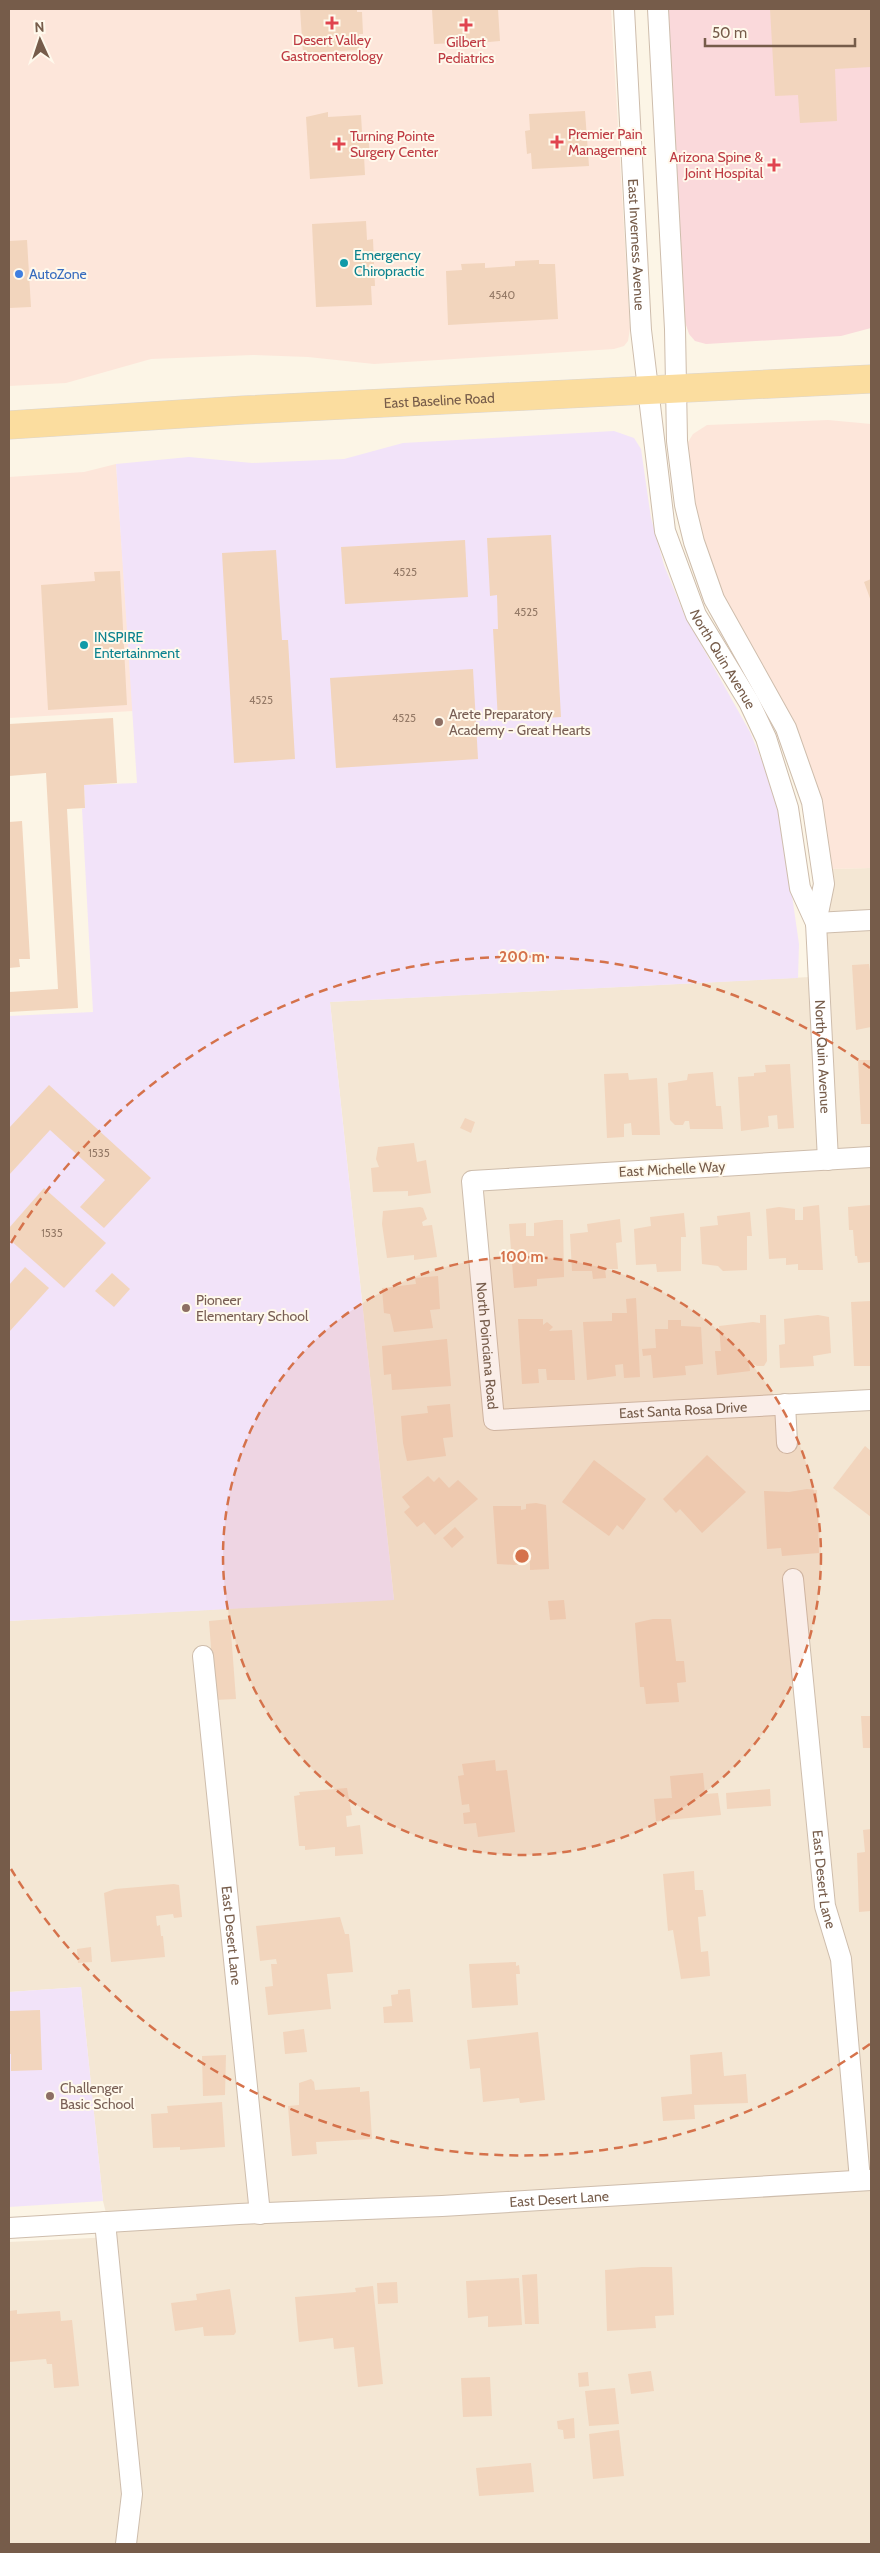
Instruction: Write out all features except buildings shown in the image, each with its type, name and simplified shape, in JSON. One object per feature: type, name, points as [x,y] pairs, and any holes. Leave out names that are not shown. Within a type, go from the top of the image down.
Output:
[{"type":"main road","name":"East Baseline Road","points":[[9,425],[234,411],[871,379]]},
{"type":"street","name":"East Inverness Avenue","points":[[624,9],[641,330],[662,389]]},
{"type":"street","points":[[658,9],[675,329],[662,389]]},
{"type":"street","name":"North Quin Avenue","points":[[662,389],[680,471],[685,505],[702,568],[728,625],[786,728],[812,802],[824,884],[816,923],[828,1160]]},
{"type":"street","points":[[816,923],[871,920]]},
{"type":"street","name":"East Michelle Way","points":[[472,1181],[871,1157]]},
{"type":"street","name":"North Poinciana Road","points":[[472,1181],[494,1420]]},
{"type":"street","name":"East Santa Rosa Drive","points":[[494,1420],[871,1400]]},
{"type":"street","points":[[785,1404],[787,1443]]},
{"type":"street","name":"East Desert Lane","points":[[9,2228],[260,2214],[434,2207],[866,2180],[841,1959],[825,1906],[793,1579]]},
{"type":"street","name":"East Desert Lane","points":[[203,1656],[260,2214]]},
{"type":"street","points":[[105,2222],[132,2494],[126,2544]]},
{"type":"shaded area","points":[[9,9],[611,9],[630,328],[628,341],[624,346],[614,349],[374,364],[308,357],[253,355],[151,359],[66,383],[9,386]]},
{"type":"shaded area","name":"Arizona Spine & Joint Hospital","points":[[668,9],[871,9],[871,328],[841,336],[706,344],[695,341],[689,334],[685,322]]},
{"type":"shaded area","points":[[828,420],[871,424],[871,868],[828,869],[821,821],[710,571],[685,457],[688,442],[693,434],[707,425]]},
{"type":"shaded area","name":"Arete Preparatory Academy - Great Hearts","points":[[614,431],[634,438],[641,449],[651,518],[664,565],[684,614],[750,732],[772,785],[782,826],[799,944],[798,978],[330,1002],[394,1600],[9,1621],[9,1016],[93,1012],[82,809],[85,808],[84,785],[137,783],[116,464],[189,457],[252,463],[344,459],[403,443]]},
{"type":"shaded area","points":[[116,464],[133,711],[9,718],[9,477],[84,472]]},
{"type":"shaded area","points":[[871,868],[871,2544],[9,2544],[9,2242],[112,2237],[103,2201],[81,1987],[9,1992],[9,1621],[394,1599],[330,1002],[829,976],[826,942],[828,869]]},
{"type":"shaded area","name":"Challenger Basic School","points":[[81,1987],[103,2201],[9,2207],[9,1992]]},
{"type":"place","name":"Desert Valley Gastroenterology","points":[[332,23]]},
{"type":"place","name":"Gilbert Pediatrics","points":[[466,25]]},
{"type":"place","name":"Premier Pain Management","points":[[557,142]]},
{"type":"place","name":"Turning Pointe Surgery Center","points":[[339,144]]},
{"type":"place","name":"Arizona Spine & Joint Hospital","points":[[774,165]]},
{"type":"place","name":"Emergency Chiropractic","points":[[344,263]]},
{"type":"place","name":"AutoZone","points":[[19,274]]},
{"type":"place","name":"INSPIRE Entertainment","points":[[84,645]]},
{"type":"place","name":"Arete Preparatory Academy - Great Hearts","points":[[439,722]]},
{"type":"place","name":"Pioneer Elementary School","points":[[186,1308]]},
{"type":"place","name":"Challenger Basic School","points":[[50,2096]]}]
